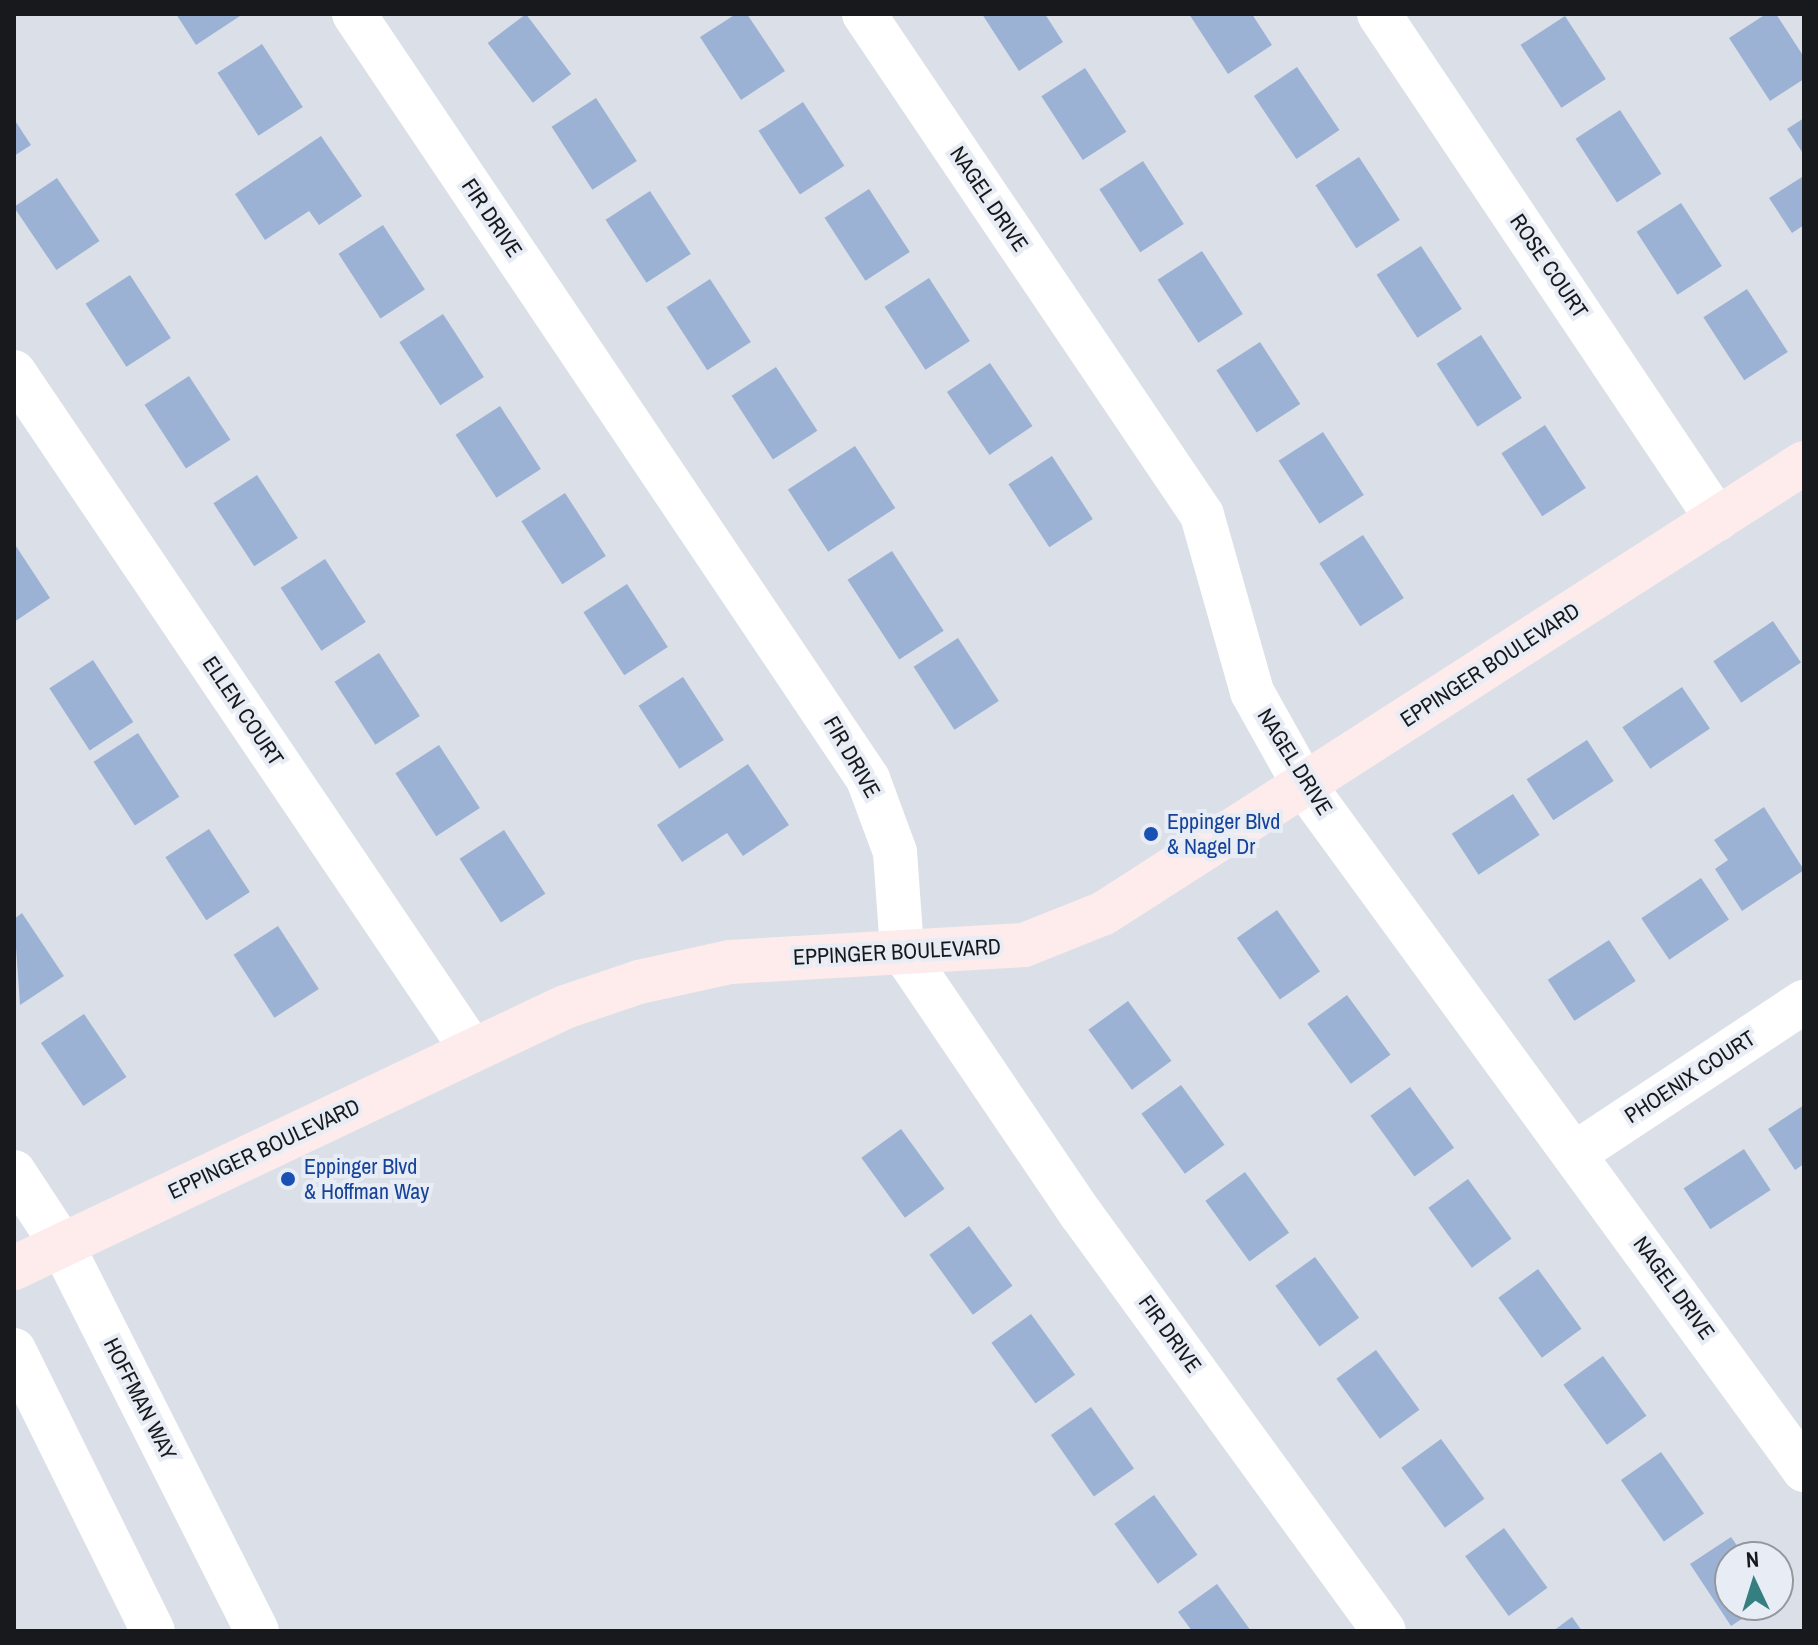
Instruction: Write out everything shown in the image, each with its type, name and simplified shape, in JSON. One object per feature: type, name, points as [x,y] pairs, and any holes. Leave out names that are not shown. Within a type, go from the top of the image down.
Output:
[{"type":"street","name":"FIR DRIVE","points":[[354,14],[868,779],[895,852],[902,950],[1081,1214],[1384,1631]]},
{"type":"street","name":"NAGEL DRIVE","points":[[864,14],[1202,515],[1252,692],[1304,785],[1577,1152],[1804,1470]]},
{"type":"street","name":"ROSE COURT","points":[[1379,14],[1717,519]]},
{"type":"street","name":"ELLEN COURT","points":[[14,372],[472,1050]]},
{"type":"street","name":"EPPINGER BOULEVARD","points":[[14,1268],[472,1050],[639,982],[730,962],[1024,945],[1104,913],[1804,463]]},
{"type":"street","name":"PHOENIX COURT","points":[[1577,1152],[1804,1002]]},
{"type":"street","name":"HOFFMAN WAY","points":[[14,1172],[62,1245],[257,1631]]},
{"type":"street","points":[[14,1350],[153,1631]]},
{"type":"building","points":[[176,14],[238,14],[240,16],[196,45]]},
{"type":"building","points":[[526,14],[571,74],[533,103],[488,43]]},
{"type":"building","points":[[736,14],[747,14],[785,71],[741,100],[700,37]]},
{"type":"building","points":[[982,14],[1045,14],[1063,42],[1019,71]]},
{"type":"building","points":[[1189,14],[1252,14],[1272,45],[1228,74]]},
{"type":"building","points":[[1766,14],[1776,14],[1804,57],[1804,79],[1770,101],[1729,38]]},
{"type":"building","points":[[1565,16],[1606,79],[1561,108],[1521,45]]},
{"type":"building","points":[[262,44],[303,107],[258,136],[218,73]]},
{"type":"building","points":[[1297,67],[1339,130],[1296,159],[1254,96]]},
{"type":"building","points":[[1085,68],[1126,132],[1083,160],[1041,96]]},
{"type":"building","points":[[596,98],[637,161],[592,190],[552,127]]},
{"type":"building","points":[[803,102],[844,166],[800,195],[759,131]]},
{"type":"building","points":[[1620,110],[1661,174],[1617,203],[1576,139]]},
{"type":"building","points":[[1804,118],[1804,155],[1787,129]]},
{"type":"building","points":[[14,119],[31,145],[14,156]]},
{"type":"building","points":[[321,136],[362,196],[319,225],[309,211],[265,240],[235,194]]},
{"type":"building","points":[[1359,157],[1400,220],[1356,248],[1315,185]]},
{"type":"building","points":[[1143,161],[1184,224],[1140,252],[1099,189]]},
{"type":"building","points":[[1802,177],[1804,225],[1792,233],[1769,198]]},
{"type":"building","points":[[57,178],[99,241],[56,270],[14,207]]},
{"type":"building","points":[[869,189],[910,252],[865,281],[825,218]]},
{"type":"building","points":[[650,191],[691,254],[646,283],[606,220]]},
{"type":"building","points":[[1681,203],[1722,266],[1677,295],[1637,232]]},
{"type":"building","points":[[383,225],[425,290],[380,318],[339,254]]},
{"type":"building","points":[[1421,246],[1462,309],[1417,338],[1377,275]]},
{"type":"building","points":[[1202,251],[1243,314],[1198,343],[1158,280]]},
{"type":"building","points":[[130,275],[171,338],[126,367],[86,304]]},
{"type":"building","points":[[929,278],[970,341],[925,370],[885,307]]},
{"type":"building","points":[[710,279],[751,342],[707,370],[666,307]]},
{"type":"building","points":[[1747,289],[1788,352],[1744,380],[1703,317]]},
{"type":"building","points":[[443,314],[484,377],[440,405],[399,342]]},
{"type":"building","points":[[1481,335],[1522,398],[1477,427],[1437,364]]},
{"type":"building","points":[[1260,342],[1300,404],[1257,432],[1216,370]]},
{"type":"building","points":[[990,363],[1032,426],[989,455],[947,392]]},
{"type":"building","points":[[776,367],[817,431],[773,460],[732,396]]},
{"type":"building","points":[[189,376],[230,440],[186,469],[145,405]]},
{"type":"building","points":[[500,406],[541,469],[496,498],[456,435]]},
{"type":"building","points":[[1545,425],[1586,488],[1542,516],[1501,453]]},
{"type":"building","points":[[1323,432],[1364,495],[1319,524],[1279,461]]},
{"type":"building","points":[[855,446],[895,508],[828,552],[788,490]]},
{"type":"building","points":[[1052,456],[1093,519],[1049,547],[1008,484]]},
{"type":"building","points":[[257,475],[298,538],[254,566],[213,503]]},
{"type":"building","points":[[565,493],[606,556],[562,584],[521,521]]},
{"type":"building","points":[[1363,535],[1404,598],[1360,626],[1319,563]]},
{"type":"building","points":[[14,543],[50,598],[14,622]]},
{"type":"building","points":[[892,551],[944,631],[899,660],[848,580]]},
{"type":"building","points":[[325,559],[366,622],[321,651],[281,588]]},
{"type":"building","points":[[627,584],[668,647],[624,675],[583,612]]},
{"type":"building","points":[[1773,621],[1801,662],[1741,703],[1713,661]]},
{"type":"building","points":[[958,638],[999,701],[954,730],[914,667]]},
{"type":"building","points":[[379,653],[420,716],[375,745],[335,682]]},
{"type":"building","points":[[93,660],[133,722],[90,750],[49,688]]},
{"type":"building","points":[[683,677],[724,740],[679,769],[639,706]]},
{"type":"building","points":[[1682,687],[1710,728],[1650,769],[1622,727]]},
{"type":"building","points":[[138,733],[179,797],[135,826],[94,762]]},
{"type":"building","points":[[1587,740],[1614,781],[1553,820],[1527,779]]},
{"type":"building","points":[[439,745],[480,808],[436,836],[395,773]]},
{"type":"building","points":[[748,764],[789,825],[743,856],[727,833],[682,862],[657,825]]},
{"type":"building","points":[[1513,794],[1540,835],[1478,875],[1452,834]]},
{"type":"building","points":[[1764,807],[1804,870],[1742,911],[1715,869],[1728,860],[1714,840]]},
{"type":"building","points":[[209,829],[250,892],[206,920],[165,857]]},
{"type":"building","points":[[504,830],[545,894],[501,923],[460,859]]},
{"type":"building","points":[[1701,878],[1729,919],[1669,960],[1641,918]]},
{"type":"building","points":[[1277,910],[1320,971],[1280,1000],[1237,938]]},
{"type":"building","points":[[22,913],[64,976],[20,1005],[14,919]]},
{"type":"building","points":[[278,926],[319,989],[274,1018],[234,955]]},
{"type":"building","points":[[1609,940],[1636,981],[1574,1021],[1548,980]]},
{"type":"building","points":[[1347,995],[1390,1055],[1351,1084],[1307,1024]]},
{"type":"building","points":[[1128,1001],[1171,1061],[1132,1090],[1088,1030]]},
{"type":"building","points":[[84,1014],[126,1077],[83,1106],[41,1043]]},
{"type":"building","points":[[1181,1085],[1224,1145],[1185,1174],[1141,1114]]},
{"type":"building","points":[[1410,1087],[1454,1148],[1414,1176],[1370,1116]]},
{"type":"building","points":[[1804,1105],[1804,1164],[1795,1170],[1768,1129]]},
{"type":"building","points":[[901,1129],[944,1189],[905,1218],[861,1158]]},
{"type":"building","points":[[1744,1149],[1771,1190],[1710,1229],[1684,1188]]},
{"type":"building","points":[[1245,1172],[1289,1233],[1249,1261],[1205,1201]]},
{"type":"building","points":[[1468,1179],[1511,1239],[1472,1268],[1428,1208]]},
{"type":"building","points":[[969,1226],[1012,1286],[973,1315],[929,1255]]},
{"type":"building","points":[[1315,1257],[1359,1318],[1319,1346],[1275,1286]]},
{"type":"building","points":[[1538,1269],[1581,1329],[1542,1358],[1498,1298]]},
{"type":"building","points":[[1031,1314],[1075,1375],[1035,1403],[991,1343]]},
{"type":"building","points":[[1376,1350],[1419,1410],[1380,1439],[1336,1379]]},
{"type":"building","points":[[1603,1356],[1646,1416],[1607,1445],[1563,1385]]},
{"type":"building","points":[[1091,1407],[1134,1468],[1094,1497],[1051,1435]]},
{"type":"building","points":[[1441,1439],[1484,1499],[1445,1528],[1401,1468]]},
{"type":"building","points":[[1661,1452],[1704,1513],[1664,1542],[1621,1480]]},
{"type":"building","points":[[1154,1495],[1197,1555],[1158,1584],[1114,1524]]},
{"type":"building","points":[[1504,1528],[1547,1588],[1509,1616],[1465,1556]]},
{"type":"building","points":[[1714,1548],[1714,1600],[1690,1564]]},
{"type":"building","points":[[1217,1584],[1251,1631],[1192,1631],[1178,1612]]},
{"type":"building","points":[[1572,1617],[1582,1631],[1553,1631]]},
{"type":"place","name":"Eppinger Blvd & Nagel Dr","points":[[1151,834]]},
{"type":"place","name":"Eppinger Blvd & Hoffman Way","points":[[288,1179]]}]
